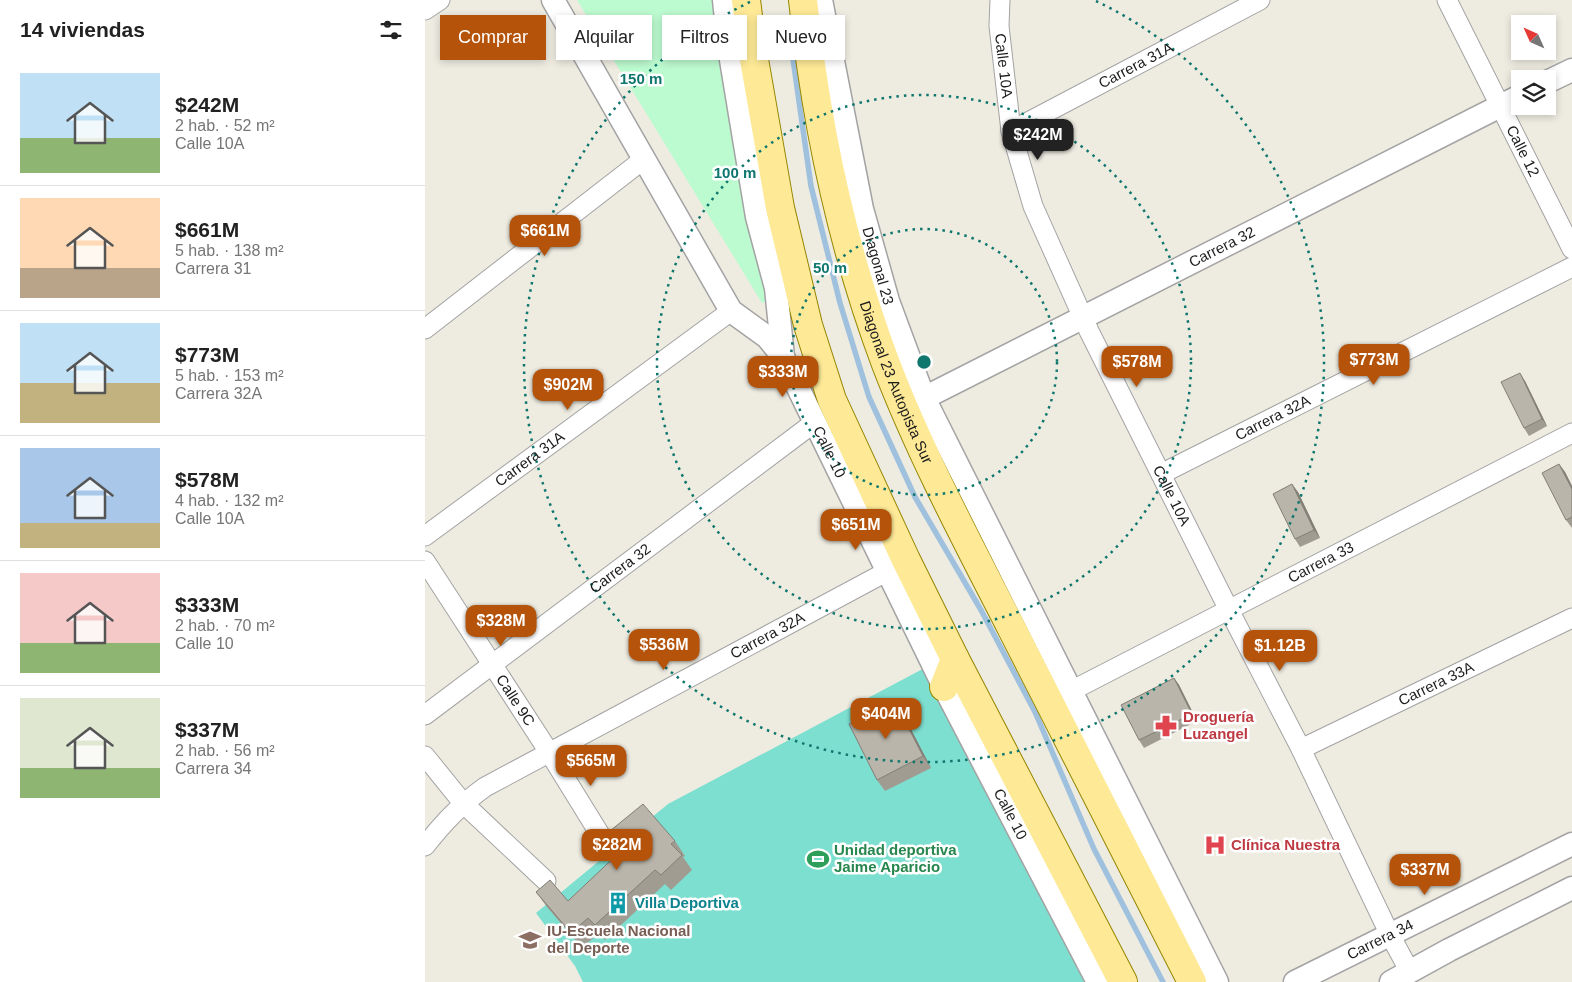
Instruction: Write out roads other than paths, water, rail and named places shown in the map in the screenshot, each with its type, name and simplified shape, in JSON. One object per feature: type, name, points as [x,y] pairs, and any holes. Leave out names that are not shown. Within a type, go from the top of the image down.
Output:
[{"type":"main road","points":[[742,15],[746,0]]},
{"type":"main road","name":"Diagonal 23 Autopista Sur","points":[[803,0],[822,134],[836,204],[860,285],[887,364],[920,443],[971,520]]},
{"type":"main road","points":[[745,60],[808,325],[832,400],[896,566]]},
{"type":"main road","points":[[971,520],[1192,982]]},
{"type":"main road","name":"Calle 10","points":[[896,566],[955,659],[1123,982]]},
{"type":"main road","points":[[955,659],[945,690],[975,698]]},
{"type":"street","points":[[425,10],[440,0]]},
{"type":"street","name":"Calle 10","points":[[553,0],[731,311],[767,337],[783,357],[815,422],[896,566],[945,690],[1098,982]]},
{"type":"street","points":[[724,0],[731,15]]},
{"type":"street","name":"Diagonal 23","points":[[821,0],[862,209],[888,301],[971,520]]},
{"type":"street","name":"Calle 10A","points":[[1001,0],[999,26],[1011,131],[1033,206],[1083,318],[1229,610],[1301,749],[1390,935],[1401,977]]},
{"type":"street","name":"Carrera 31A","points":[[1011,131],[1260,0]]},
{"type":"street","name":"Calle 12","points":[[1447,0],[1572,249]]},
{"type":"street","points":[[741,60],[757,217],[776,288],[783,357]]},
{"type":"street","points":[[1556,78],[1572,70]]},
{"type":"street","name":"Carrera 32","points":[[925,398],[1511,100]]},
{"type":"street","points":[[425,329],[644,159]]},
{"type":"street","name":"Carrera 32A","points":[[1161,474],[1572,267]]},
{"type":"street","name":"Carrera 31A","points":[[425,536],[731,311]]},
{"type":"street","name":"Carrera 32","points":[[425,715],[815,422]]},
{"type":"street","name":"Carrera 33","points":[[1071,692],[1572,434]]},
{"type":"street","points":[[971,520],[1071,692],[1217,982]]},
{"type":"street","name":"Calle 9C","points":[[425,561],[549,752],[604,841]]},
{"type":"street","name":"Carrera 32A","points":[[425,846],[442,824],[463,803],[485,787],[896,566]]},
{"type":"street","name":"Carrera 33A","points":[[1301,749],[1572,618]]},
{"type":"street","points":[[425,756],[463,803],[546,881]]},
{"type":"street","name":"Carrera 34","points":[[1295,982],[1572,844]]},
{"type":"street","points":[[1401,977],[1449,950],[1572,888]]},
{"type":"waterway","points":[[793,60],[811,186],[840,303],[869,397],[915,497],[981,610],[1035,712],[1094,849],[1163,982]]},
{"type":"place","name":"Droguería Luzangel","points":[[1166,726]]},
{"type":"place","name":"Clínica Nuestra","points":[[1215,845]]},
{"type":"place","name":"Unidad deportiva Jaime Aparicio","points":[[818,859]]},
{"type":"place","name":"Villa Deportiva","points":[[618,903]]},
{"type":"place","name":"IU-Escuela Nacional del Deporte","points":[[530,940]]}]
